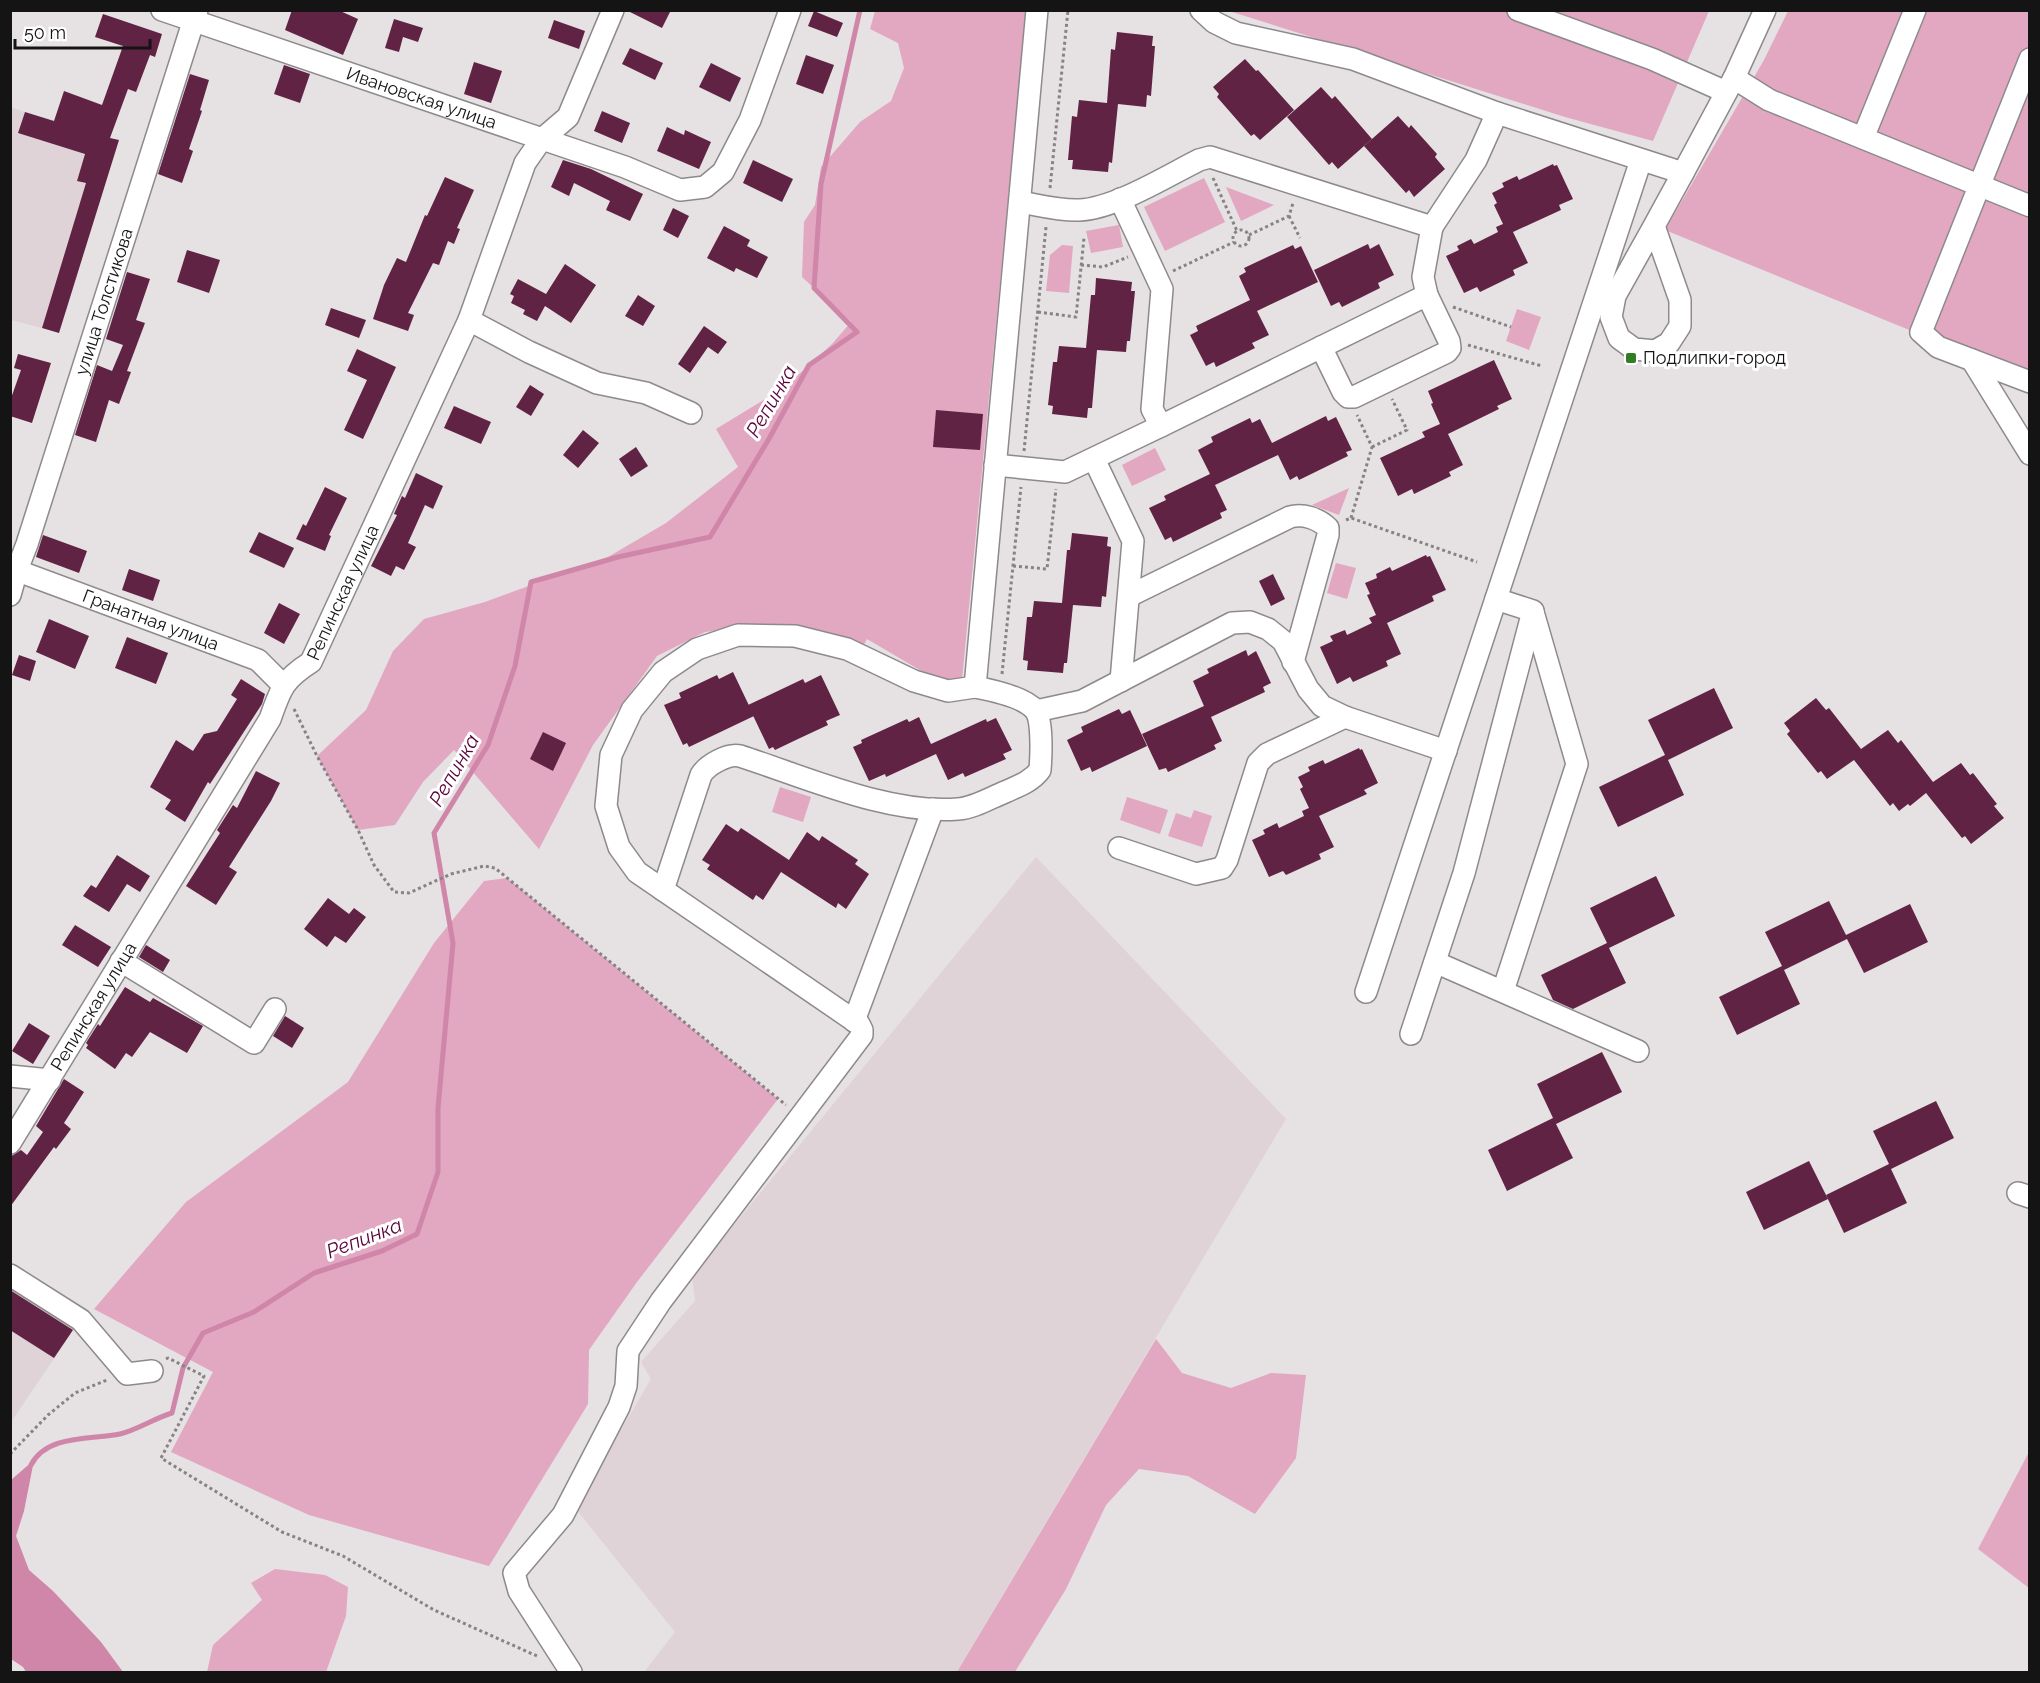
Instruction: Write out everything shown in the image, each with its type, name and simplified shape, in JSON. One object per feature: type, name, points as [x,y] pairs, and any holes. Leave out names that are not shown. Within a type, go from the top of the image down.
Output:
[{"type":"street","name":"Ивановская улица","points":[[162,10],[196,16],[541,140],[625,167],[680,190],[705,187],[723,172],[750,120],[790,10]]},
{"type":"street","name":"Репинская улица","points":[[10,1143],[270,719],[283,685],[311,662],[469,320],[525,163],[541,140],[568,117],[613,10]]},
{"type":"street","points":[[975,687],[1037,10]]},
{"type":"street","points":[[1201,10],[1214,22],[1236,33],[1353,59],[1497,113],[1683,173]]},
{"type":"street","points":[[1518,10],[1730,85],[2030,206]]},
{"type":"street","points":[[1654,226],[1680,300],[1680,326],[1669,343],[1655,351],[1634,349],[1619,338],[1611,317],[1615,296],[1730,85],[1766,10]]},
{"type":"street","points":[[1863,138],[1915,10]]},
{"type":"street","name":"улица Толстикова","points":[[10,595],[14,569],[27,544],[196,16]]},
{"type":"street","points":[[2030,59],[1977,185],[1921,332],[1938,347],[2030,382]]},
{"type":"street","points":[[1321,347],[1348,398],[1447,352],[1450,348],[1449,341],[1435,299],[1423,277],[1432,227],[1476,160],[1497,113]]},
{"type":"street","points":[[1020,202],[1078,210],[1106,205],[1199,160],[1210,157],[1432,227]]},
{"type":"street","points":[[1366,992],[1641,160]]},
{"type":"street","points":[[1120,199],[1158,278],[1162,297],[1152,409],[1161,426]]},
{"type":"street","points":[[995,465],[1057,472],[1073,470],[1321,347],[1435,299]]},
{"type":"street","points":[[469,320],[529,352],[597,383],[646,393],[691,414]]},
{"type":"street","points":[[1972,360],[2030,454]]},
{"type":"street","points":[[1094,459],[1133,541],[1121,681]]},
{"type":"street","points":[[1129,596],[1290,517],[1303,516],[1322,522],[1328,528],[1328,535],[1293,662]]},
{"type":"street","name":"Гранатная улица","points":[[14,569],[258,660],[283,685]]},
{"type":"street","points":[[1496,599],[1533,611]]},
{"type":"street","points":[[1411,1034],[1464,873],[1533,611]]},
{"type":"street","points":[[1503,992],[1577,764],[1533,611]]},
{"type":"street","points":[[1036,711],[1082,701],[1232,623],[1250,621],[1268,629],[1283,641],[1308,689],[1322,706],[1345,717],[1446,751]]},
{"type":"street","points":[[571,1672],[519,1591],[514,1573],[563,1515],[620,1407],[626,1386],[628,1351],[661,1301],[860,1040],[862,1030],[854,1021],[663,890],[637,872],[619,847],[606,806],[611,755],[633,710],[663,672],[697,649],[738,635],[795,636],[847,649],[914,681],[948,692],[975,687],[1000,692],[1036,711],[1039,721],[1041,762],[1040,770],[1035,777],[975,805],[959,809],[933,809],[881,803],[740,756],[731,756],[709,766],[700,775],[663,890]]},
{"type":"street","points":[[1119,848],[1196,874],[1222,868],[1227,860],[1258,763],[1267,754],[1345,717]]},
{"type":"street","points":[[854,1021],[933,809]]},
{"type":"street","points":[[121,961],[254,1043],[275,1009]]},
{"type":"street","points":[[1435,962],[1638,1051]]},
{"type":"street","points":[[10,1076],[50,1080]]},
{"type":"street","points":[[10,1275],[81,1320],[127,1374],[152,1371]]},
{"type":"path","points":[[1000,692],[1068,10]]},
{"type":"path","points":[[1210,157],[1213,181],[1237,231]]},
{"type":"path","points":[[1300,184],[1289,216],[1300,238]]},
{"type":"path","points":[[1249,235],[1289,216]]},
{"type":"path","points":[[1237,231],[1246,231],[1249,235],[1250,240],[1244,247],[1239,247],[1234,242],[1233,235],[1237,231]]},
{"type":"path","points":[[1038,312],[1076,317],[1084,238]]},
{"type":"path","points":[[1158,278],[1234,242]]},
{"type":"path","points":[[1081,265],[1103,267],[1145,251]]},
{"type":"path","points":[[1435,299],[1511,327]]},
{"type":"path","points":[[1031,330],[1036,331]]},
{"type":"path","points":[[1450,348],[1463,343],[1542,366]]},
{"type":"path","points":[[1372,447],[1407,430],[1384,383]]},
{"type":"path","points":[[1348,398],[1372,447],[1351,518]]},
{"type":"path","points":[[1013,566],[1047,569],[1057,472]]},
{"type":"path","points":[[1328,528],[1351,518],[1478,562]]},
{"type":"path","points":[[1008,555],[1014,555]]},
{"type":"path","points":[[283,685],[374,865],[394,892],[409,893],[451,874],[484,866],[495,868],[778,1099]]},
{"type":"path","points":[[178,1362],[204,1376],[161,1458],[282,1532],[343,1556],[434,1610],[542,1658]]},
{"type":"path","points":[[10,1455],[48,1415],[75,1393],[127,1374]]},
{"type":"shaded area","points":[[875,11],[1026,11],[962,680],[947,686],[867,639],[862,648],[819,633],[773,624],[705,632],[657,656],[593,745],[539,849],[454,750],[423,782],[395,825],[358,830],[317,756],[366,710],[393,651],[424,619],[485,602],[608,557],[666,523],[738,467],[716,429],[785,387],[832,344],[851,322],[802,277],[804,222],[815,205],[821,167],[860,122],[891,101],[904,68],[898,43],[870,29]]},
{"type":"shaded area","points":[[1229,11],[1709,11],[1653,141],[1565,117]]},
{"type":"shaded area","points":[[1788,11],[2029,11],[2029,379],[1665,230],[1764,60]]},
{"type":"shaded area","points":[[10,107],[25,112],[18,133],[85,154],[77,181],[104,189],[97,210],[79,205],[42,328],[11,320]]},
{"type":"shaded area","points":[[1204,178],[1225,222],[1165,251],[1144,207]]},
{"type":"shaded area","points":[[1226,187],[1274,205],[1241,221]]},
{"type":"shaded area","points":[[1119,225],[1123,247],[1091,253],[1086,231]]},
{"type":"shaded area","points":[[1062,245],[1073,246],[1069,293],[1046,291],[1050,255]]},
{"type":"shaded area","points":[[1517,309],[1541,317],[1529,350],[1506,341]]},
{"type":"shaded area","points":[[1155,448],[1166,470],[1132,486],[1122,465]]},
{"type":"shaded area","points":[[1349,488],[1339,515],[1312,505]]},
{"type":"shaded area","points":[[1336,563],[1356,568],[1347,599],[1327,593]]},
{"type":"shaded area","points":[[780,787],[811,797],[803,822],[772,812]]},
{"type":"shaded area","points":[[1127,797],[1168,810],[1160,834],[1120,820]]},
{"type":"shaded area","points":[[1194,810],[1212,816],[1202,847],[1168,836],[1176,813],[1191,818]]},
{"type":"shaded area","points":[[1036,857],[1286,1119],[957,1672],[644,1672],[675,1632],[575,1508],[651,1379],[641,1362],[695,1301],[692,1276]]},
{"type":"shaded area","points":[[507,878],[778,1099],[637,1282],[589,1350],[588,1404],[489,1566],[309,1515],[171,1452],[213,1372],[94,1309],[186,1202],[348,1082],[434,943],[484,881]]},
{"type":"shaded area","points":[[11,1283],[76,1326],[11,1422]]},
{"type":"shaded area","points":[[1156,1339],[1182,1373],[1231,1388],[1271,1373],[1306,1375],[1296,1458],[1255,1514],[1188,1476],[1139,1469],[1106,1505],[1066,1589],[1015,1672],[957,1672]]},
{"type":"shaded area","points":[[2029,1452],[2029,1588],[1978,1549]]},
{"type":"shaded area","points":[[34,1460],[24,1511],[16,1536],[29,1570],[53,1591],[101,1642],[123,1672],[26,1672],[23,1667],[11,1659],[11,1480]]},
{"type":"shaded area","points":[[275,1569],[325,1575],[348,1587],[346,1616],[326,1672],[207,1672],[213,1645],[262,1600],[251,1583]]},
{"type":"building","points":[[292,10],[338,10],[358,19],[343,55],[285,30]]},
{"type":"building","points":[[626,10],[671,10],[662,28]]},
{"type":"building","points":[[814,11],[843,23],[837,37],[808,26]]},
{"type":"building","points":[[103,14],[162,34],[155,57],[150,55],[136,92],[128,89],[110,138],[119,140],[59,333],[42,328],[86,183],[77,181],[85,154],[18,133],[25,112],[54,121],[64,91],[102,105],[123,46],[95,37]]},
{"type":"building","points":[[394,19],[423,28],[418,42],[403,37],[399,52],[385,48]]},
{"type":"building","points":[[554,20],[585,31],[579,49],[548,38]]},
{"type":"building","points":[[1117,32],[1153,36],[1152,46],[1155,46],[1151,96],[1147,95],[1146,107],[1118,104],[1112,163],[1109,162],[1108,172],[1072,169],[1073,160],[1068,160],[1072,116],[1077,117],[1079,100],[1107,103],[1111,49],[1115,50]]},
{"type":"building","points":[[630,48],[663,63],[655,80],[622,64]]},
{"type":"building","points":[[806,55],[834,65],[823,94],[796,84]]},
{"type":"building","points":[[1245,59],[1294,110],[1260,140],[1254,134],[1251,136],[1217,97],[1219,94],[1213,87]]},
{"type":"building","points":[[474,62],[502,71],[491,103],[464,94]]},
{"type":"building","points":[[711,63],[741,78],[730,102],[699,87]]},
{"type":"building","points":[[284,65],[310,74],[300,103],[274,94]]},
{"type":"building","points":[[190,74],[209,80],[200,110],[202,111],[189,149],[193,151],[182,183],[158,174]]},
{"type":"building","points":[[1321,87],[1332,99],[1335,96],[1372,139],[1338,169],[1332,162],[1329,165],[1287,117]]},
{"type":"building","points":[[602,111],[630,123],[622,143],[594,131]]},
{"type":"building","points":[[1398,116],[1409,128],[1411,125],[1437,154],[1435,157],[1445,169],[1414,197],[1409,190],[1406,193],[1364,146]]},
{"type":"building","points":[[667,127],[684,135],[685,130],[711,142],[699,169],[657,151]]},
{"type":"building","points":[[563,160],[591,169],[643,194],[630,221],[606,210],[610,201],[574,183],[569,196],[551,187]]},
{"type":"building","points":[[753,160],[793,179],[782,202],[743,183]]},
{"type":"building","points":[[1553,164],[1557,165],[1573,199],[1559,205],[1561,210],[1513,232],[1528,263],[1513,270],[1515,275],[1480,292],[1477,287],[1464,293],[1446,256],[1459,250],[1457,246],[1471,239],[1474,244],[1498,232],[1496,227],[1503,224],[1494,205],[1497,203],[1492,193],[1504,187],[1502,183],[1517,176],[1519,180]]},
{"type":"building","points":[[445,177],[474,190],[457,228],[460,229],[454,244],[448,241],[439,265],[433,263],[408,313],[414,315],[408,331],[373,319],[384,285],[397,258],[406,262],[425,215],[427,216]]},
{"type":"building","points":[[673,208],[689,216],[678,238],[663,230]]},
{"type":"building","points":[[724,226],[750,240],[747,246],[768,257],[757,278],[736,268],[734,272],[707,258]]},
{"type":"building","points":[[1368,244],[1370,249],[1379,244],[1394,275],[1378,283],[1380,288],[1342,307],[1339,302],[1331,306],[1314,270]]},
{"type":"building","points":[[1293,245],[1295,249],[1301,246],[1318,282],[1257,311],[1269,335],[1252,343],[1255,348],[1216,367],[1214,362],[1206,366],[1190,335],[1198,331],[1196,326],[1250,300],[1239,276],[1246,272],[1244,268]]},
{"type":"building","points":[[187,250],[220,260],[209,293],[177,282]]},
{"type":"building","points":[[565,264],[596,285],[571,323],[545,306],[537,321],[523,314],[525,310],[511,303],[514,296],[510,294],[518,279],[546,294]]},
{"type":"building","points":[[127,272],[150,279],[136,320],[145,323],[127,371],[131,372],[119,404],[109,400],[96,442],[75,435],[97,365],[112,371],[123,345],[106,339]]},
{"type":"building","points":[[1096,278],[1132,282],[1131,291],[1135,291],[1130,341],[1127,341],[1126,352],[1097,350],[1092,408],[1088,408],[1087,418],[1052,414],[1053,406],[1048,405],[1053,362],[1057,362],[1059,346],[1086,348],[1091,295],[1095,295]]},
{"type":"building","points":[[638,295],[655,306],[643,326],[625,316]]},
{"type":"building","points":[[331,308],[366,320],[359,338],[325,325]]},
{"type":"building","points":[[704,326],[727,342],[718,354],[708,347],[690,373],[678,364]]},
{"type":"building","points":[[357,349],[396,367],[363,439],[344,430],[367,380],[347,371]]},
{"type":"building","points":[[18,354],[51,363],[32,423],[10,416],[10,401],[21,370],[14,368]]},
{"type":"building","points":[[1494,360],[1512,399],[1497,406],[1499,409],[1448,434],[1463,465],[1449,472],[1451,476],[1414,494],[1412,489],[1398,496],[1380,458],[1425,437],[1422,432],[1440,424],[1428,391]]},
{"type":"building","points":[[530,385],[544,394],[531,416],[516,407]]},
{"type":"building","points":[[454,406],[491,422],[481,444],[444,428]]},
{"type":"building","points":[[936,410],[983,414],[980,450],[933,447]]},
{"type":"building","points":[[1326,416],[1328,421],[1336,417],[1352,450],[1346,452],[1348,456],[1299,480],[1297,476],[1290,480],[1278,455],[1215,485],[1227,510],[1220,513],[1222,518],[1173,542],[1171,537],[1165,540],[1149,508],[1166,500],[1164,496],[1210,474],[1198,450],[1213,442],[1211,437],[1250,418],[1252,423],[1260,419],[1272,443]]},
{"type":"building","points":[[583,430],[599,443],[578,468],[563,455]]},
{"type":"building","points":[[636,447],[648,466],[631,477],[619,459]]},
{"type":"building","points":[[416,473],[443,486],[433,509],[425,505],[408,543],[416,547],[404,570],[396,566],[391,576],[371,566],[397,515],[394,514],[402,496],[405,498]]},
{"type":"building","points":[[325,487],[347,498],[329,535],[331,536],[325,551],[296,539],[303,524],[306,526]]},
{"type":"building","points":[[259,532],[294,548],[284,568],[249,552]]},
{"type":"building","points":[[1072,533],[1108,537],[1107,546],[1111,547],[1106,597],[1102,596],[1101,607],[1073,605],[1067,663],[1064,663],[1063,673],[1027,670],[1028,661],[1023,660],[1027,617],[1032,617],[1034,601],[1062,603],[1067,550],[1070,550]]},
{"type":"building","points":[[43,535],[87,551],[79,573],[36,557]]},
{"type":"building","points":[[1426,555],[1430,556],[1446,590],[1432,596],[1434,601],[1387,623],[1401,654],[1386,661],[1388,666],[1353,682],[1350,677],[1337,684],[1320,647],[1333,641],[1330,636],[1345,630],[1347,635],[1372,623],[1369,618],[1376,615],[1367,595],[1370,594],[1365,583],[1377,578],[1376,574],[1390,567],[1392,571]]},
{"type":"building","points":[[129,569],[160,580],[153,601],[122,590]]},
{"type":"building","points":[[1273,574],[1285,599],[1271,606],[1259,581]]},
{"type":"building","points":[[279,603],[300,614],[284,644],[264,633]]},
{"type":"building","points":[[49,619],[89,636],[75,669],[36,652]]},
{"type":"building","points":[[127,637],[168,653],[156,684],[115,668]]},
{"type":"building","points":[[1246,650],[1248,656],[1256,651],[1271,683],[1263,687],[1265,692],[1211,717],[1222,741],[1214,745],[1216,749],[1168,772],[1166,768],[1159,770],[1142,734],[1204,706],[1193,681],[1209,673],[1207,669]]},
{"type":"building","points":[[19,655],[36,661],[30,681],[12,675]]},
{"type":"building","points":[[733,672],[754,716],[689,747],[687,743],[683,745],[664,705],[681,698],[679,693],[717,675],[719,679]]},
{"type":"building","points":[[821,675],[840,715],[826,721],[828,725],[775,750],[773,747],[769,749],[748,705],[803,679],[805,683]]},
{"type":"building","points":[[241,679],[265,694],[262,704],[210,784],[208,782],[185,822],[165,809],[171,800],[150,787],[176,740],[193,751],[204,734],[217,731],[237,699],[231,695]]},
{"type":"building","points":[[1714,688],[1733,728],[1668,760],[1684,795],[1618,827],[1599,787],[1665,755],[1648,720]]},
{"type":"building","points":[[1816,698],[1826,710],[1829,708],[1861,749],[1888,730],[1898,743],[1901,740],[1933,782],[1961,763],[1970,775],[1973,773],[1997,804],[1994,806],[2004,818],[1971,844],[1965,836],[1962,838],[1926,793],[1910,806],[1908,804],[1899,811],[1893,803],[1890,806],[1854,760],[1827,779],[1821,771],[1818,773],[1787,734],[1790,731],[1784,723]]},
{"type":"building","points":[[1119,709],[1122,714],[1130,710],[1147,746],[1092,772],[1090,767],[1081,771],[1067,740],[1083,732],[1081,727]]},
{"type":"building","points":[[919,717],[931,744],[986,719],[987,722],[996,718],[1012,750],[1003,754],[1006,759],[965,777],[963,773],[948,780],[936,754],[886,777],[885,774],[869,781],[853,747],[862,743],[861,740],[907,719],[909,722]]},
{"type":"building","points":[[543,732],[566,743],[553,771],[530,759]]},
{"type":"building","points":[[1359,748],[1362,749],[1378,783],[1364,790],[1367,794],[1319,816],[1334,847],[1319,854],[1321,859],[1286,875],[1283,871],[1269,877],[1252,840],[1265,834],[1263,830],[1277,823],[1279,828],[1304,816],[1302,811],[1309,808],[1300,789],[1303,787],[1298,777],[1310,771],[1308,767],[1323,760],[1325,764]]},
{"type":"building","points":[[256,771],[280,783],[229,867],[237,872],[216,905],[186,886],[220,833],[217,830],[233,805],[237,808]]},
{"type":"building","points":[[726,824],[738,832],[741,828],[789,860],[807,832],[819,841],[822,836],[858,860],[855,864],[869,874],[846,909],[838,903],[836,908],[781,872],[763,900],[756,895],[753,900],[707,869],[710,865],[702,860]]},
{"type":"building","points":[[117,855],[150,876],[140,892],[127,884],[109,912],[83,896],[91,885],[96,888]]},
{"type":"building","points":[[1656,876],[1675,916],[1609,948],[1626,983],[1573,1009],[1553,1000],[1541,975],[1607,943],[1590,908]]},
{"type":"building","points":[[328,898],[349,914],[354,908],[366,917],[346,943],[335,936],[327,947],[304,929]]},
{"type":"building","points":[[1829,901],[1846,935],[1910,904],[1928,942],[1864,973],[1847,939],[1784,970],[1800,1004],[1737,1035],[1719,997],[1782,966],[1765,932]]},
{"type":"building","points":[[75,925],[111,947],[98,967],[62,945]]},
{"type":"building","points":[[146,945],[170,960],[163,972],[139,957]]},
{"type":"building","points":[[125,987],[150,1002],[153,998],[203,1026],[187,1053],[150,1032],[132,1057],[126,1053],[115,1069],[86,1048],[88,1045],[86,1043],[98,1024],[100,1026]]},
{"type":"building","points":[[285,1016],[304,1028],[292,1048],[273,1036]]},
{"type":"building","points":[[29,1023],[50,1036],[33,1064],[12,1051]]},
{"type":"building","points":[[1602,1052],[1622,1092],[1556,1124],[1573,1158],[1507,1191],[1488,1150],[1553,1118],[1537,1084]]},
{"type":"building","points":[[64,1079],[84,1092],[64,1123],[71,1129],[56,1149],[54,1147],[10,1207],[10,1157],[21,1150],[27,1155],[43,1132],[36,1126]]},
{"type":"building","points":[[1936,1101],[1954,1138],[1891,1169],[1907,1203],[1844,1233],[1826,1195],[1889,1164],[1873,1131]]},
{"type":"building","points":[[1809,1161],[1828,1199],[1764,1230],[1746,1192]]},
{"type":"building","points":[[10,1290],[73,1330],[54,1358],[10,1330]]},
{"type":"waterway","name":"Репинка","points":[[31,1465],[38,1455],[59,1443],[120,1434],[172,1413],[183,1368],[203,1333],[254,1312],[314,1273],[382,1251],[417,1234],[438,1172],[438,1108],[453,943],[434,833],[488,745],[515,666],[531,582],[618,557],[710,537],[770,437],[809,365],[857,332],[814,288],[821,184],[860,10]]},
{"type":"place","name":"Подлипки-город","points":[[1631,358]]}]
